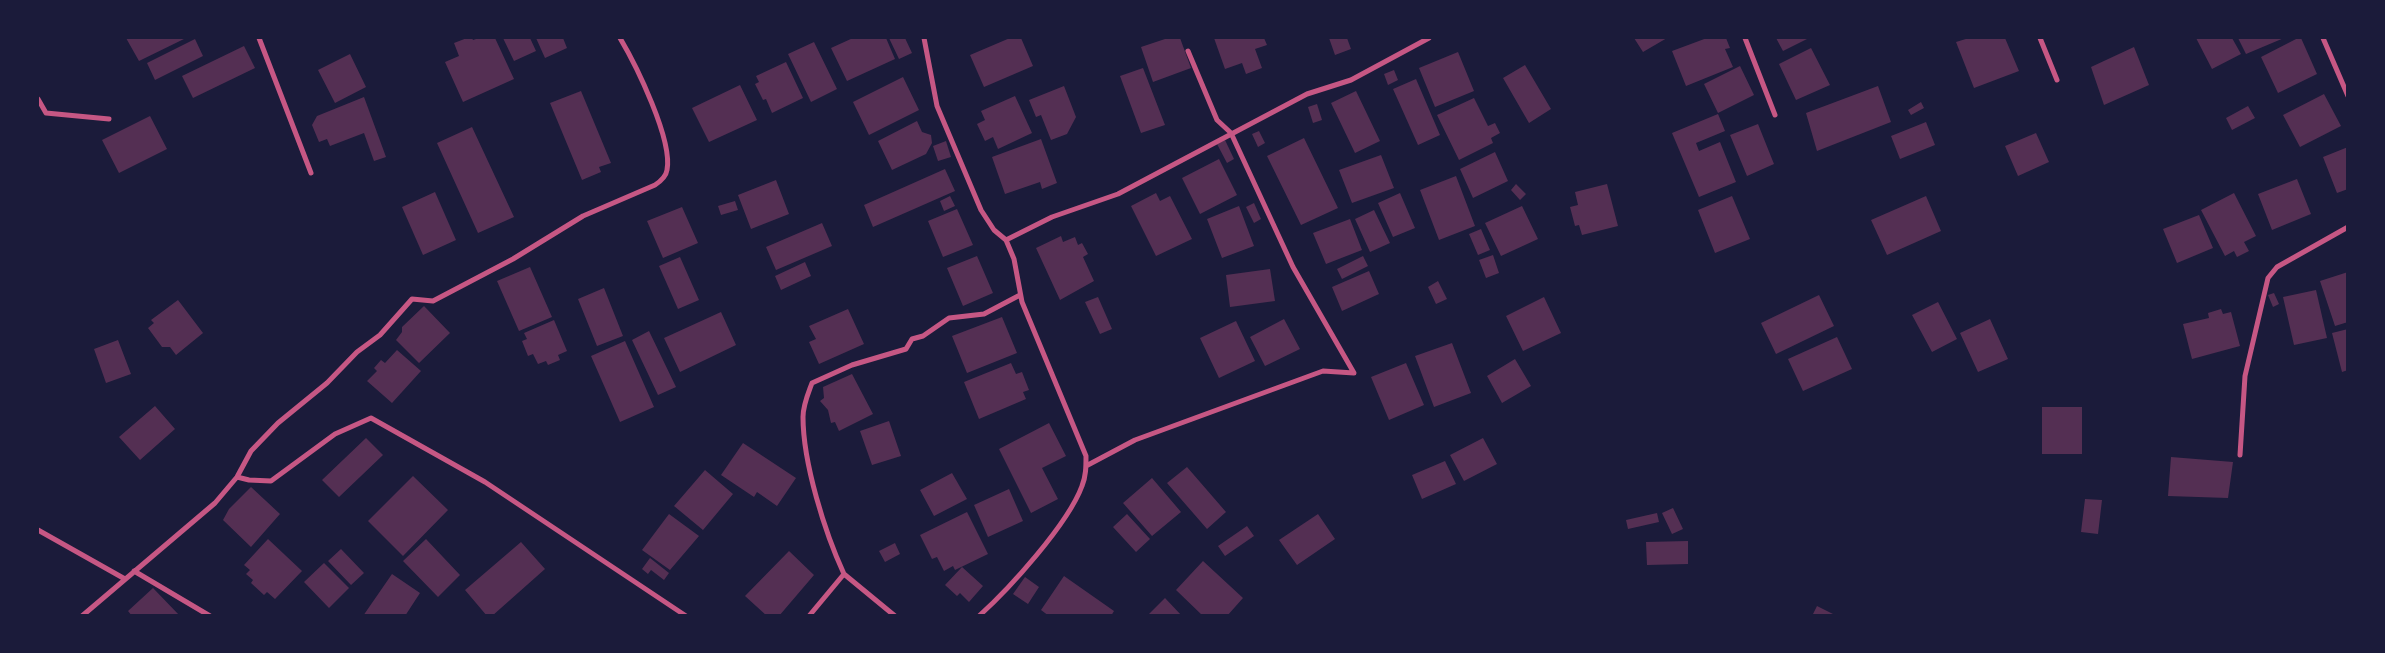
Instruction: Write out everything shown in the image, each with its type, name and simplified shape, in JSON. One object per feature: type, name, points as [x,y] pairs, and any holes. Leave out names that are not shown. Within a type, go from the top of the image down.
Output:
[{"type":"street","points":[[259,38],[311,173]]},
{"type":"street","points":[[82,616],[215,503],[237,477],[250,451],[278,423],[327,383],[357,352],[380,335],[412,300],[432,301],[514,259],[583,216],[655,185],[663,179],[667,172],[668,159],[662,131],[620,38]]},
{"type":"street","points":[[924,38],[937,106],[981,210],[994,230],[1006,240],[1014,259],[1020,295],[1086,456],[1086,466],[1081,488],[1065,518],[998,599],[979,616]]},
{"type":"street","points":[[1006,240],[1052,217],[1118,194],[1306,94],[1351,80],[1429,38]]},
{"type":"street","points":[[1745,38],[1775,115]]},
{"type":"street","points":[[2040,38],[2057,80]]},
{"type":"street","points":[[2323,38],[2348,96]]},
{"type":"street","points":[[1086,466],[1135,440],[1323,371],[1354,373],[1293,267],[1231,133],[1217,120],[1188,52]]},
{"type":"street","points":[[38,99],[46,113],[109,119]]},
{"type":"street","points":[[2240,456],[2245,376],[2268,278],[2277,267],[2348,227]]},
{"type":"street","points":[[895,616],[844,574],[829,542],[806,449],[803,415],[812,384],[852,365],[906,349],[912,339],[924,336],[949,318],[984,314],[1020,295]]},
{"type":"street","points":[[237,477],[249,480],[270,481],[335,434],[371,418],[485,482],[686,616]]},
{"type":"street","points":[[38,530],[124,580]]},
{"type":"street","points":[[134,571],[210,616]]},
{"type":"street","points":[[809,616],[844,574]]},
{"type":"building","points":[[126,38],[186,38],[139,61]]},
{"type":"building","points":[[472,38],[473,40],[495,38],[514,79],[463,102],[445,62],[459,56],[454,43]]},
{"type":"building","points":[[503,38],[530,38],[536,51],[514,61]]},
{"type":"building","points":[[536,38],[563,38],[567,48],[545,58]]},
{"type":"building","points":[[853,38],[886,38],[895,59],[847,81],[831,48]]},
{"type":"building","points":[[889,38],[905,38],[912,53],[899,59]]},
{"type":"building","points":[[1010,38],[1021,38],[1033,66],[984,87],[970,55]]},
{"type":"building","points":[[1168,38],[1180,38],[1191,68],[1153,82],[1141,47]]},
{"type":"building","points":[[1214,38],[1264,38],[1267,45],[1255,49],[1262,68],[1246,74],[1242,63],[1225,69]]},
{"type":"building","points":[[1329,38],[1347,38],[1351,49],[1335,55]]},
{"type":"building","points":[[1634,38],[1667,38],[1643,52]]},
{"type":"building","points":[[1707,38],[1726,38],[1730,48],[1725,49],[1733,67],[1686,86],[1672,51]]},
{"type":"building","points":[[1776,38],[1809,38],[1783,51]]},
{"type":"building","points":[[1969,38],[2005,38],[2019,71],[1974,88],[1956,42]]},
{"type":"building","points":[[2196,38],[2232,38],[2241,54],[2212,69]]},
{"type":"building","points":[[2238,38],[2284,38],[2246,54]]},
{"type":"building","points":[[2301,38],[2317,74],[2278,93],[2261,57]]},
{"type":"building","points":[[195,39],[203,56],[155,80],[147,63]]},
{"type":"building","points":[[814,42],[837,89],[811,102],[788,54]]},
{"type":"building","points":[[244,46],[255,68],[193,98],[182,76]]},
{"type":"building","points":[[2134,47],[2149,85],[2104,105],[2091,67]]},
{"type":"building","points":[[1811,48],[1830,85],[1796,100],[1779,64]]},
{"type":"building","points":[[1458,52],[1474,91],[1435,107],[1419,68]]},
{"type":"building","points":[[350,54],[366,87],[335,103],[318,70]]},
{"type":"building","points":[[786,62],[803,98],[772,113],[766,99],[763,100],[755,84],[759,82],[756,76]]},
{"type":"building","points":[[1525,65],[1551,109],[1529,123],[1503,78]]},
{"type":"building","points":[[1740,66],[1754,95],[1718,113],[1704,84]]},
{"type":"building","points":[[1143,68],[1165,125],[1141,133],[1120,76]]},
{"type":"building","points":[[1394,70],[1398,80],[1388,85],[1384,74]]},
{"type":"building","points":[[903,77],[919,110],[869,135],[853,102]]},
{"type":"building","points":[[1416,79],[1440,135],[1418,145],[1393,89]]},
{"type":"building","points":[[740,85],[757,120],[709,142],[692,108]]},
{"type":"building","points":[[1064,86],[1076,117],[1067,134],[1051,140],[1041,115],[1036,117],[1029,100]]},
{"type":"building","points":[[1878,86],[1891,122],[1817,151],[1806,113]]},
{"type":"building","points":[[581,91],[611,163],[599,167],[601,172],[582,180],[550,103]]},
{"type":"building","points":[[1356,91],[1380,141],[1355,153],[1331,103]]},
{"type":"building","points":[[2324,94],[2341,126],[2300,147],[2283,115]]},
{"type":"building","points":[[1015,96],[1032,133],[998,149],[993,137],[985,141],[977,124],[985,120],[981,111]]},
{"type":"building","points":[[364,97],[386,157],[374,161],[364,133],[330,146],[327,139],[319,142],[312,125],[317,116]]},
{"type":"building","points":[[1474,98],[1488,126],[1495,123],[1500,133],[1491,138],[1493,143],[1459,160],[1437,115]]},
{"type":"building","points":[[1921,102],[1924,108],[1911,115],[1908,110]]},
{"type":"building","points":[[1317,104],[1322,120],[1313,123],[1308,107]]},
{"type":"building","points":[[2248,106],[2255,118],[2232,130],[2226,118]]},
{"type":"building","points":[[1718,114],[1725,131],[1696,143],[1699,151],[1720,142],[1736,182],[1699,197],[1672,133]]},
{"type":"building","points":[[150,116],[167,149],[119,173],[102,140]]},
{"type":"building","points":[[917,121],[922,132],[931,135],[932,143],[926,154],[892,170],[878,141]]},
{"type":"building","points":[[1926,122],[1935,145],[1900,159],[1891,136]]},
{"type":"building","points":[[1758,124],[1774,164],[1747,176],[1730,135]]},
{"type":"building","points":[[472,127],[514,217],[478,233],[437,143]]},
{"type":"building","points":[[1259,131],[1265,143],[1258,147],[1252,134]]},
{"type":"building","points":[[2036,133],[2049,162],[2018,176],[2005,146]]},
{"type":"building","points":[[1304,138],[1338,208],[1301,225],[1267,156]]},
{"type":"building","points":[[1041,139],[1057,183],[1042,189],[1040,182],[1005,194],[992,157]]},
{"type":"building","points":[[1225,140],[1234,159],[1227,163],[1217,144]]},
{"type":"building","points":[[946,141],[951,157],[938,161],[933,146]]},
{"type":"building","points":[[2348,147],[2348,189],[2337,193],[2323,157]]},
{"type":"building","points":[[1495,152],[1508,181],[1473,198],[1460,169]]},
{"type":"building","points":[[1381,155],[1394,188],[1352,203],[1339,170]]},
{"type":"building","points":[[1219,159],[1237,195],[1200,214],[1182,178]]},
{"type":"building","points":[[945,169],[955,191],[873,227],[864,205]]},
{"type":"building","points":[[1456,176],[1475,226],[1439,240],[1420,190]]},
{"type":"building","points":[[2297,179],[2311,214],[2272,230],[2258,194]]},
{"type":"building","points":[[776,180],[789,214],[751,229],[738,195]]},
{"type":"building","points":[[1516,184],[1526,194],[1520,200],[1511,190]]},
{"type":"building","points":[[1607,184],[1618,226],[1582,235],[1579,225],[1575,226],[1570,207],[1578,205],[1575,192]]},
{"type":"building","points":[[435,192],[456,240],[423,255],[402,207]]},
{"type":"building","points":[[1156,193],[1160,201],[1170,196],[1192,239],[1156,256],[1131,206]]},
{"type":"building","points":[[1400,193],[1415,228],[1393,237],[1378,203]]},
{"type":"building","points":[[2234,193],[2256,236],[2244,242],[2249,251],[2237,257],[2234,251],[2225,256],[2201,210]]},
{"type":"building","points":[[950,196],[955,206],[944,211],[940,201]]},
{"type":"building","points":[[1732,196],[1750,239],[1715,253],[1698,210]]},
{"type":"building","points":[[1926,196],[1941,231],[1887,255],[1871,220]]},
{"type":"building","points":[[735,201],[738,210],[721,215],[718,206]]},
{"type":"building","points":[[1254,203],[1261,219],[1254,223],[1246,207]]},
{"type":"building","points":[[1239,206],[1254,246],[1222,258],[1207,219]]},
{"type":"building","points":[[1522,206],[1538,239],[1501,256],[1485,223]]},
{"type":"building","points":[[682,207],[698,243],[663,258],[647,221]]},
{"type":"building","points":[[957,209],[973,245],[943,257],[928,221]]},
{"type":"building","points":[[1374,210],[1390,243],[1370,252],[1355,219]]},
{"type":"building","points":[[2199,215],[2213,248],[2177,263],[2163,229]]},
{"type":"building","points":[[1350,219],[1362,250],[1326,264],[1313,233]]},
{"type":"building","points":[[822,223],[832,246],[776,270],[766,247]]},
{"type":"building","points":[[1481,229],[1490,250],[1478,255],[1469,234]]},
{"type":"building","points":[[1061,236],[1063,242],[1075,237],[1078,245],[1082,243],[1088,254],[1083,257],[1094,281],[1060,300],[1036,248]]},
{"type":"building","points":[[1493,255],[1499,273],[1486,278],[1479,260]]},
{"type":"building","points":[[977,256],[993,293],[963,306],[947,268]]},
{"type":"building","points":[[1363,256],[1368,266],[1342,279],[1337,269]]},
{"type":"building","points":[[680,257],[699,300],[678,309],[659,266]]},
{"type":"building","points":[[805,262],[811,276],[781,290],[775,276]]},
{"type":"building","points":[[530,267],[552,317],[519,331],[497,281]]},
{"type":"building","points":[[1270,269],[1275,301],[1230,307],[1226,275]]},
{"type":"building","points":[[1369,271],[1379,294],[1342,311],[1332,287]]},
{"type":"building","points":[[2348,272],[2348,322],[2335,326],[2320,281]]},
{"type":"building","points":[[1438,281],[1447,299],[1436,304],[1428,287]]},
{"type":"building","points":[[604,288],[623,336],[597,346],[578,299]]},
{"type":"building","points":[[2316,290],[2327,338],[2294,345],[2283,297]]},
{"type":"building","points":[[2274,293],[2279,304],[2273,307],[2268,295]]},
{"type":"building","points":[[1819,295],[1834,326],[1776,354],[1761,323]]},
{"type":"building","points":[[1098,297],[1112,329],[1100,334],[1085,302]]},
{"type":"building","points":[[1544,297],[1561,333],[1523,351],[1506,316]]},
{"type":"building","points":[[178,300],[203,333],[176,355],[170,347],[162,347],[148,328],[154,323],[151,320]]},
{"type":"building","points":[[1938,302],[1957,339],[1932,352],[1912,315]]},
{"type":"building","points":[[424,306],[450,333],[419,363],[396,340],[402,332],[402,327]]},
{"type":"building","points":[[848,309],[864,344],[819,364],[809,342],[816,339],[809,326]]},
{"type":"building","points":[[2221,309],[2223,314],[2231,312],[2240,346],[2192,359],[2183,324],[2209,318],[2208,313]]},
{"type":"building","points":[[721,312],[736,345],[680,372],[664,338]]},
{"type":"building","points":[[1002,317],[1017,353],[967,373],[952,336]]},
{"type":"building","points":[[1284,319],[1300,349],[1265,366],[1250,337]]},
{"type":"building","points":[[1990,319],[2008,359],[1978,372],[1960,333]]},
{"type":"building","points":[[554,320],[567,351],[558,355],[560,360],[548,365],[546,361],[538,364],[533,354],[528,356],[522,341],[527,339],[524,333]]},
{"type":"building","points":[[1236,321],[1255,361],[1219,378],[1200,338]]},
{"type":"building","points":[[2348,329],[2348,370],[2342,372],[2332,333]]},
{"type":"building","points":[[649,331],[676,387],[658,395],[632,340]]},
{"type":"building","points":[[1837,337],[1852,369],[1803,391],[1788,359]]},
{"type":"building","points":[[118,340],[131,374],[106,383],[94,349]]},
{"type":"building","points":[[625,341],[654,407],[620,422],[591,356]]},
{"type":"building","points":[[1452,343],[1471,393],[1434,407],[1415,356]]},
{"type":"building","points":[[397,350],[421,371],[392,403],[367,381],[377,371],[374,368],[381,360],[385,363]]},
{"type":"building","points":[[1515,359],[1531,386],[1502,403],[1487,376]]},
{"type":"building","points":[[1011,363],[1016,374],[1022,372],[1029,390],[1023,392],[1026,399],[979,419],[964,382]]},
{"type":"building","points":[[1406,363],[1424,405],[1389,420],[1371,377]]},
{"type":"building","points":[[852,374],[873,414],[839,431],[835,422],[831,423],[828,410],[820,401],[824,398],[823,387]]},
{"type":"building","points":[[155,406],[175,429],[140,460],[119,437]]},
{"type":"building","points":[[2042,407],[2082,407],[2082,454],[2042,454]]},
{"type":"building","points":[[889,421],[901,456],[872,465],[860,431]]},
{"type":"building","points":[[1049,423],[1066,456],[1042,468],[1058,499],[1031,513],[999,449]]},
{"type":"building","points":[[366,438],[383,455],[339,497],[322,480]]},
{"type":"building","points":[[1483,438],[1497,464],[1464,481],[1450,455]]},
{"type":"building","points":[[743,443],[796,478],[777,506],[757,492],[754,497],[721,475]]},
{"type":"building","points":[[2171,457],[2233,462],[2228,498],[2168,496]]},
{"type":"building","points":[[1445,461],[1456,484],[1422,499],[1412,475]]},
{"type":"building","points":[[1187,467],[1226,512],[1207,529],[1167,483]]},
{"type":"building","points":[[705,470],[733,494],[703,530],[674,506]]},
{"type":"building","points":[[952,473],[967,499],[934,516],[920,490]]},
{"type":"building","points":[[413,476],[448,510],[403,556],[368,521]]},
{"type":"building","points":[[1152,478],[1181,512],[1152,536],[1123,503]]},
{"type":"building","points":[[251,487],[280,514],[251,547],[223,520],[229,509]]},
{"type":"building","points":[[1009,489],[1023,521],[988,537],[974,505]]},
{"type":"building","points":[[2085,499],[2102,500],[2098,534],[2081,532]]},
{"type":"building","points":[[1673,508],[1683,529],[1672,534],[1662,513]]},
{"type":"building","points":[[967,512],[988,554],[955,570],[953,566],[944,571],[937,557],[932,559],[920,535]]},
{"type":"building","points":[[1657,513],[1659,522],[1628,529],[1626,520]]},
{"type":"building","points":[[669,514],[699,536],[670,570],[642,550]]},
{"type":"building","points":[[1127,514],[1150,539],[1136,552],[1113,527]]},
{"type":"building","points":[[1318,514],[1335,539],[1297,565],[1279,540]]},
{"type":"building","points":[[1247,526],[1254,536],[1225,556],[1218,546]]},
{"type":"building","points":[[268,539],[302,571],[275,599],[267,592],[264,595],[251,583],[253,580],[246,574],[250,570],[244,565]]},
{"type":"building","points":[[426,539],[460,575],[438,597],[403,561]]},
{"type":"building","points":[[1688,541],[1688,564],[1647,565],[1646,542]]},
{"type":"building","points":[[521,542],[545,569],[492,616],[487,616],[465,590]]},
{"type":"building","points":[[895,543],[900,554],[885,562],[879,551]]},
{"type":"building","points":[[341,549],[364,573],[351,585],[328,561]]},
{"type":"building","points":[[789,551],[814,575],[779,616],[767,616],[745,596]]},
{"type":"building","points":[[650,558],[669,573],[664,580],[651,570],[648,574],[642,569]]},
{"type":"building","points":[[1203,561],[1243,598],[1227,616],[1203,616],[1176,590]]},
{"type":"building","points":[[324,563],[349,588],[329,608],[304,582]]},
{"type":"building","points":[[962,567],[983,586],[969,602],[960,593],[957,596],[945,585]]},
{"type":"building","points":[[392,574],[420,593],[405,616],[363,616]]},
{"type":"building","points":[[1064,576],[1114,611],[1111,616],[1049,616],[1041,610]]},
{"type":"building","points":[[1025,577],[1039,587],[1028,604],[1013,594]]},
{"type":"building","points":[[153,588],[180,616],[132,616],[128,611]]},
{"type":"building","points":[[1165,598],[1182,616],[1147,616]]},
{"type":"building","points":[[1817,606],[1837,616],[1812,616]]}]
